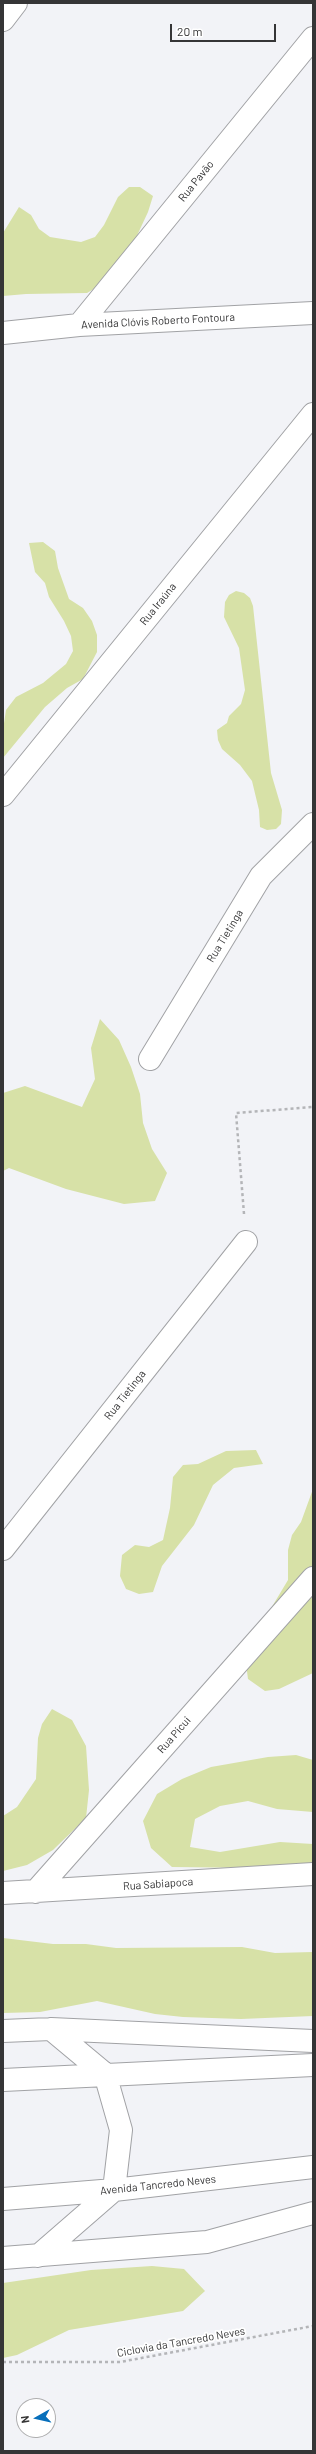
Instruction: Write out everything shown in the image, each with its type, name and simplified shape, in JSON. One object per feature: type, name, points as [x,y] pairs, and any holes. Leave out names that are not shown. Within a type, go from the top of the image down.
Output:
[{"type":"street","points":[[3,20],[16,3]]},
{"type":"street","name":"Rua Pavão","points":[[79,325],[313,38]]},
{"type":"street","name":"Avenida Clóvis Roberto Fontoura","points":[[3,333],[79,325],[313,313]]},
{"type":"street","name":"Rua Iraúna","points":[[3,795],[313,414]]},
{"type":"street","name":"Rua Tietinga","points":[[150,1059],[261,876],[313,824]]},
{"type":"street","name":"Rua Tietinga","points":[[3,1549],[246,1242]]},
{"type":"street","name":"Rua Picui","points":[[35,1892],[313,1578]]},
{"type":"street","name":"Rua Sabiapoca","points":[[3,1893],[313,1874]]},
{"type":"street","points":[[38,2256],[114,2190],[121,2130],[105,2074],[51,2029]]},
{"type":"street","points":[[3,2031],[51,2029],[313,2041]]},
{"type":"street","points":[[3,2080],[313,2065]]},
{"type":"street","name":"Avenida Tancredo Neves","points":[[3,2199],[114,2190],[313,2167]]},
{"type":"street","points":[[3,2258],[207,2242],[313,2213]]},
{"type":"path","points":[[246,1242],[236,1113],[313,1107]]},
{"type":"path","name":"Ciclovia da Tancredo Neves","points":[[3,2362],[120,2362],[313,2326]]},
{"type":"green space","points":[[129,187],[140,187],[153,196],[148,212],[134,242],[97,287],[87,293],[3,296],[3,233],[19,207],[31,215],[39,229],[50,237],[81,242],[95,237],[104,225],[118,197]]},
{"type":"green space","points":[[43,542],[55,551],[58,568],[69,599],[83,608],[92,621],[97,635],[97,652],[83,679],[67,688],[45,707],[3,758],[3,730],[6,710],[16,697],[43,683],[66,664],[73,651],[71,636],[64,621],[49,597],[45,583],[35,572],[29,543]]},
{"type":"green space","points":[[236,591],[244,593],[250,598],[253,606],[271,773],[282,810],[281,824],[276,829],[267,830],[260,827],[259,810],[252,781],[240,765],[222,749],[218,740],[217,730],[227,723],[229,716],[241,704],[245,690],[239,648],[224,617],[225,602],[229,595]]},
{"type":"green space","points":[[100,1019],[119,1040],[131,1067],[140,1094],[143,1123],[152,1149],[167,1173],[155,1201],[124,1204],[66,1189],[9,1168],[3,1171],[3,1093],[25,1086],[82,1107],[95,1079],[91,1048]]},
{"type":"green space","points":[[256,1450],[263,1464],[234,1468],[213,1485],[194,1525],[162,1566],[153,1592],[139,1594],[126,1589],[120,1576],[122,1555],[135,1545],[149,1547],[163,1540],[170,1508],[173,1477],[183,1465],[198,1464],[226,1451]]},
{"type":"green space","points":[[313,1489],[313,1673],[279,1689],[265,1691],[248,1679],[246,1664],[264,1620],[288,1580],[288,1550],[292,1535],[301,1522]]},
{"type":"green space","points":[[52,1709],[72,1720],[86,1746],[89,1790],[86,1818],[53,1850],[27,1865],[3,1871],[3,1816],[17,1807],[36,1779],[38,1738],[42,1724]]},
{"type":"green space","points":[[296,1755],[313,1760],[313,1812],[277,1809],[248,1801],[220,1806],[195,1819],[190,1847],[220,1852],[280,1842],[313,1844],[313,1864],[286,1864],[259,1868],[172,1867],[151,1848],[143,1821],[157,1794],[182,1779],[211,1767],[268,1757]]},
{"type":"green space","points":[[3,1938],[53,1944],[86,1944],[116,1948],[242,1947],[275,1953],[313,1952],[313,2016],[241,2019],[183,2017],[155,2014],[97,2001],[40,2012],[3,2013]]},
{"type":"green space","points":[[152,2266],[184,2269],[205,2291],[183,2311],[69,2330],[17,2355],[3,2358],[3,2283],[91,2270]]}]
